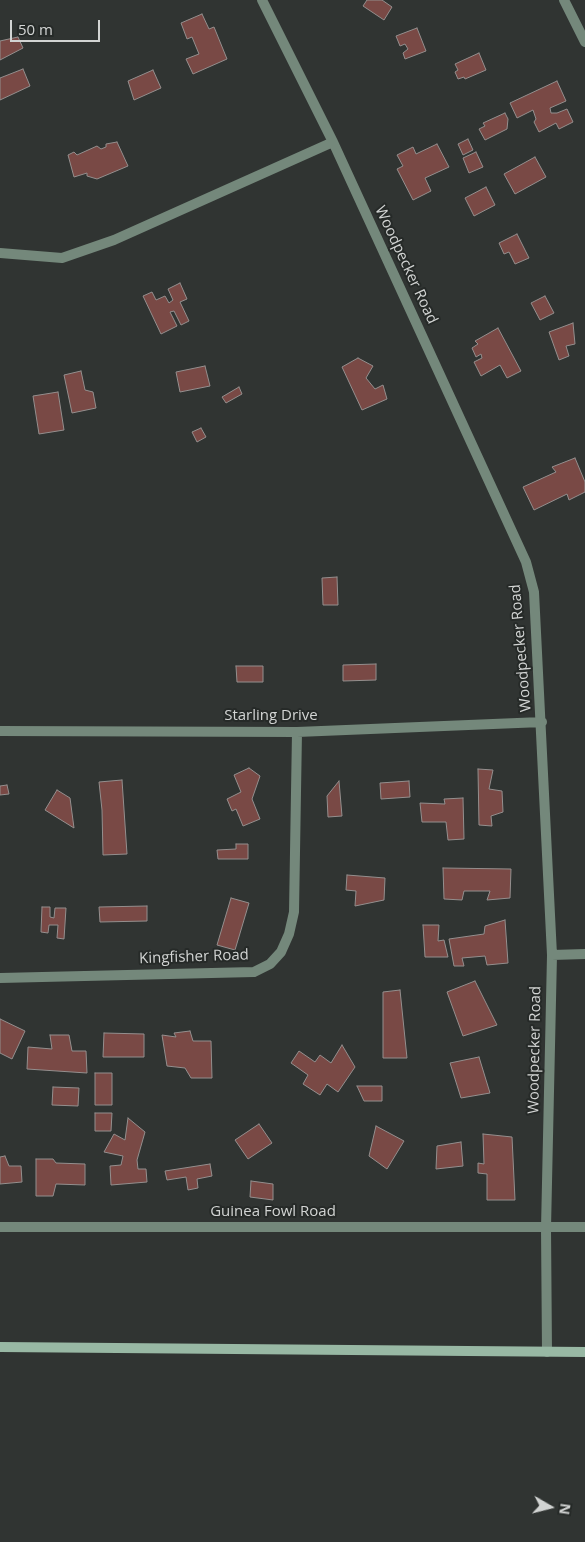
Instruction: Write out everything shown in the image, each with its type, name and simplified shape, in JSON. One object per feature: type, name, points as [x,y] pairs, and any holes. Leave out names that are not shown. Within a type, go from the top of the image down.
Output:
[{"type":"street","name":"Woodpecker Road","points":[[262,0],[333,142],[526,562],[534,592],[542,722],[552,955],[546,1228],[547,1352]]},
{"type":"street","points":[[564,0],[585,42]]},
{"type":"street","points":[[0,252],[62,258],[114,240],[333,142]]},
{"type":"street","name":"Starling Drive","points":[[0,731],[297,732],[542,722]]},
{"type":"street","name":"Kingfisher Road","points":[[0,978],[254,972],[270,964],[281,952],[289,934],[294,912],[297,732]]},
{"type":"street","points":[[552,955],[585,954]]},
{"type":"street","name":"Guinea Fowl Road","points":[[0,1227],[585,1227]]},
{"type":"street","points":[[0,1347],[585,1352]]},
{"type":"building","points":[[367,0],[382,0],[392,7],[384,20],[363,6]]},
{"type":"building","points":[[202,14],[209,29],[214,27],[227,59],[193,74],[186,59],[199,54],[192,37],[187,39],[181,23]]},
{"type":"building","points":[[417,28],[426,51],[405,59],[403,53],[408,49],[405,44],[400,46],[396,36]]},
{"type":"building","points":[[18,37],[23,48],[0,60],[0,41]]},
{"type":"building","points":[[479,53],[486,70],[465,79],[464,77],[458,79],[455,72],[458,70],[455,64]]},
{"type":"building","points":[[23,69],[30,86],[0,100],[0,78]]},
{"type":"building","points":[[153,70],[161,88],[134,100],[128,81]]},
{"type":"building","points":[[557,81],[566,101],[550,108],[551,113],[567,109],[573,122],[559,129],[556,123],[539,132],[534,122],[536,119],[533,110],[517,118],[510,103]]},
{"type":"building","points":[[505,113],[508,119],[507,129],[485,140],[479,129],[485,126],[483,123]]},
{"type":"building","points":[[468,139],[473,150],[463,155],[458,144]]},
{"type":"building","points":[[117,142],[128,166],[97,179],[87,176],[87,173],[74,177],[68,155],[74,152],[77,155],[97,146],[101,149],[106,147],[106,144]]},
{"type":"building","points":[[437,144],[449,167],[425,178],[431,191],[413,200],[397,169],[403,166],[397,155],[413,147],[416,154]]},
{"type":"building","points":[[476,152],[483,167],[469,173],[463,158]]},
{"type":"building","points":[[535,157],[546,177],[515,194],[504,174]]},
{"type":"building","points":[[486,187],[495,205],[474,216],[465,198]]},
{"type":"building","points":[[517,234],[529,258],[515,264],[509,252],[504,254],[499,243]]},
{"type":"building","points":[[180,283],[187,299],[180,302],[189,321],[181,325],[174,311],[170,312],[177,326],[161,334],[143,296],[152,292],[156,300],[165,296],[169,303],[173,300],[168,289]]},
{"type":"building","points":[[545,296],[554,313],[540,320],[531,303]]},
{"type":"building","points":[[573,323],[575,344],[566,346],[569,356],[559,360],[549,332]]},
{"type":"building","points":[[498,328],[521,371],[507,378],[500,365],[481,376],[474,362],[482,358],[481,354],[476,357],[472,348],[478,344],[475,341]]},
{"type":"building","points":[[358,358],[373,366],[366,378],[375,389],[383,385],[387,399],[362,410],[342,367]]},
{"type":"building","points":[[205,366],[210,386],[180,392],[176,372]]},
{"type":"building","points":[[81,371],[85,390],[93,392],[96,408],[72,413],[64,375]]},
{"type":"building","points":[[239,387],[242,394],[226,403],[222,397]]},
{"type":"building","points":[[58,392],[64,430],[39,434],[33,396]]},
{"type":"building","points":[[201,428],[206,437],[197,442],[192,432]]},
{"type":"building","points":[[575,458],[585,482],[585,492],[569,500],[567,494],[534,510],[523,487],[556,472],[552,467]]},
{"type":"building","points":[[337,577],[338,605],[323,605],[322,578]]},
{"type":"building","points":[[376,664],[376,680],[343,681],[343,665]]},
{"type":"building","points":[[236,666],[263,666],[263,682],[237,682]]},
{"type":"building","points":[[249,768],[260,776],[252,799],[260,819],[243,826],[236,809],[232,811],[227,799],[241,792],[234,775]]},
{"type":"building","points":[[478,769],[493,770],[489,789],[502,791],[503,812],[491,816],[492,826],[479,825]]},
{"type":"building","points":[[122,780],[127,854],[103,855],[99,782]]},
{"type":"building","points":[[339,781],[342,816],[328,817],[327,796]]},
{"type":"building","points":[[409,781],[410,797],[381,799],[380,783]]},
{"type":"building","points":[[7,785],[9,794],[0,795],[0,786]]},
{"type":"building","points":[[57,790],[70,798],[74,828],[45,810]]},
{"type":"building","points":[[463,798],[464,839],[448,840],[446,822],[422,822],[420,803],[445,804],[444,799]]},
{"type":"building","points":[[236,844],[248,844],[248,859],[218,859],[217,850],[236,849]]},
{"type":"building","points":[[443,868],[511,869],[510,898],[487,900],[490,891],[464,891],[462,900],[444,899]]},
{"type":"building","points":[[347,875],[385,878],[384,900],[355,906],[356,891],[346,890]]},
{"type":"building","points":[[231,898],[249,903],[235,950],[217,945]]},
{"type":"building","points":[[147,906],[147,921],[100,922],[99,907]]},
{"type":"building","points":[[42,907],[50,907],[50,917],[54,918],[55,908],[66,908],[64,939],[57,938],[58,925],[49,925],[48,933],[41,932]]},
{"type":"building","points":[[505,920],[508,963],[487,965],[485,956],[462,958],[464,966],[454,966],[449,939],[484,934],[485,926]]},
{"type":"building","points":[[423,925],[439,925],[438,941],[444,940],[448,957],[425,957]]},
{"type":"building","points":[[475,981],[497,1025],[463,1036],[447,992]]},
{"type":"building","points":[[400,990],[407,1058],[383,1058],[383,992]]},
{"type":"building","points":[[0,1019],[25,1031],[12,1059],[0,1053]]},
{"type":"building","points":[[190,1031],[193,1041],[211,1041],[212,1078],[191,1078],[185,1068],[167,1066],[162,1035],[176,1037],[174,1033]]},
{"type":"building","points":[[104,1033],[144,1034],[144,1057],[103,1057]]},
{"type":"building","points":[[50,1035],[69,1035],[72,1051],[86,1051],[87,1073],[27,1069],[28,1047],[52,1049]]},
{"type":"building","points":[[342,1045],[355,1067],[338,1092],[327,1084],[320,1095],[303,1084],[308,1075],[291,1063],[299,1051],[315,1062],[320,1055],[331,1063]]},
{"type":"building","points":[[479,1057],[490,1093],[461,1098],[450,1063]]},
{"type":"building","points":[[95,1073],[112,1073],[112,1105],[95,1105]]},
{"type":"building","points":[[357,1086],[382,1086],[382,1101],[364,1101]]},
{"type":"building","points":[[53,1087],[79,1088],[78,1106],[52,1105]]},
{"type":"building","points":[[95,1113],[112,1113],[111,1131],[95,1131]]},
{"type":"building","points":[[128,1118],[145,1132],[137,1160],[138,1169],[146,1169],[147,1182],[111,1185],[110,1166],[121,1165],[123,1156],[104,1152],[114,1134],[125,1140]]},
{"type":"building","points":[[259,1124],[272,1143],[248,1159],[235,1140]]},
{"type":"building","points":[[376,1126],[404,1141],[387,1169],[369,1156]]},
{"type":"building","points":[[483,1134],[512,1137],[515,1200],[487,1200],[487,1174],[478,1173],[478,1163],[484,1164]]},
{"type":"building","points":[[461,1142],[463,1166],[436,1169],[437,1146]]},
{"type":"building","points":[[5,1156],[9,1166],[21,1166],[22,1182],[0,1184],[0,1157]]},
{"type":"building","points":[[36,1159],[53,1159],[56,1163],[85,1164],[85,1185],[56,1184],[53,1196],[36,1196]]},
{"type":"building","points":[[210,1164],[212,1176],[197,1179],[198,1188],[188,1190],[186,1177],[167,1180],[165,1171]]},
{"type":"building","points":[[251,1181],[273,1184],[273,1200],[250,1197]]}]
